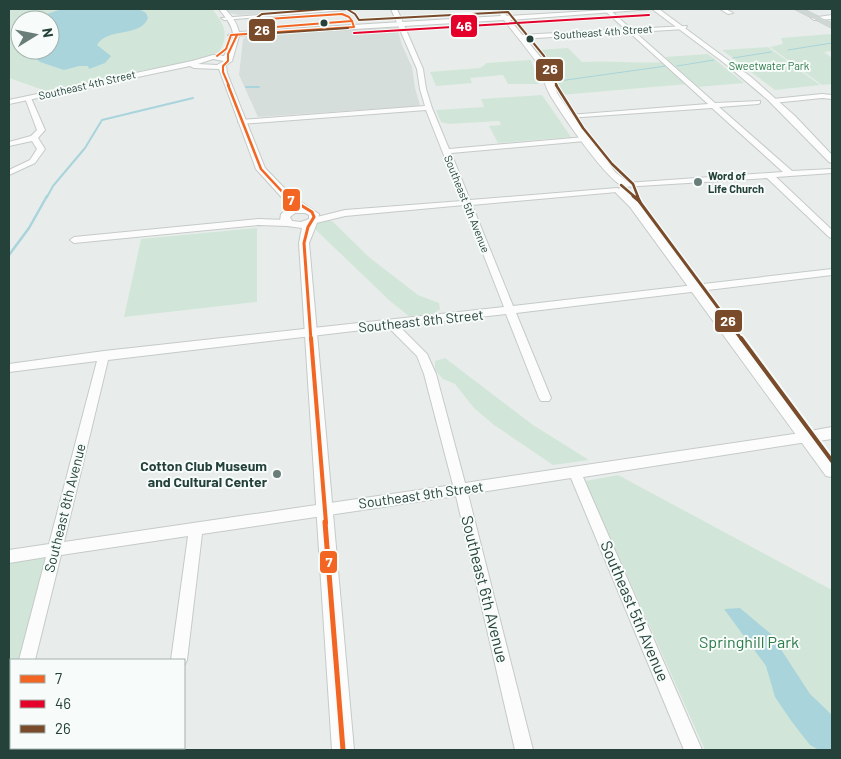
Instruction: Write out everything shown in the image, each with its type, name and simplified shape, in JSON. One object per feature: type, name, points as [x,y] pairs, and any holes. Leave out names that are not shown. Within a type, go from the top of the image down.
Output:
[{"type":"main road","points":[[798,9],[832,26]]},
{"type":"main road","points":[[814,18],[816,22],[832,31]]},
{"type":"street","points":[[215,9],[235,25],[234,35],[223,72],[261,169],[288,198],[310,216]]},
{"type":"street","points":[[222,9],[227,17]]},
{"type":"street","points":[[227,17],[354,9]]},
{"type":"street","name":"Southeast 5th Avenue","points":[[394,9],[420,69],[429,108],[545,398]]},
{"type":"street","points":[[498,9],[544,67],[553,93],[569,117],[832,471]]},
{"type":"street","points":[[234,35],[607,10],[649,9]]},
{"type":"street","points":[[655,9],[672,19]]},
{"type":"street","points":[[661,9],[832,148]]},
{"type":"street","points":[[723,9],[730,13]]},
{"type":"street","points":[[607,10],[789,173]]},
{"type":"street","points":[[814,18],[832,17]]},
{"type":"street","name":"Southeast 4th Street","points":[[522,37],[682,27]]},
{"type":"street","points":[[206,65],[226,49],[234,35]]},
{"type":"street","points":[[216,57],[225,62]]},
{"type":"street","points":[[206,65],[225,62]]},
{"type":"street","points":[[206,65],[215,74],[230,109],[240,118],[429,108]]},
{"type":"street","name":"Southeast 4th Street","points":[[9,102],[165,68],[206,65]]},
{"type":"street","points":[[775,100],[832,97]]},
{"type":"street","points":[[9,144],[34,138],[41,130],[28,98]]},
{"type":"street","points":[[775,100],[832,160]]},
{"type":"street","points":[[569,117],[758,102]]},
{"type":"street","points":[[9,173],[29,164],[39,156],[41,149],[34,138]]},
{"type":"street","points":[[446,151],[585,138]]},
{"type":"street","points":[[74,240],[310,216],[768,174],[832,171]]},
{"type":"street","points":[[768,174],[832,235]]},
{"type":"street","points":[[288,198],[289,219],[304,243]]},
{"type":"street","points":[[289,219],[297,209],[310,216]]},
{"type":"street","points":[[310,216],[304,243],[343,750]]},
{"type":"street","name":"Southeast 8th Street","points":[[9,368],[104,355],[510,311],[832,272]]},
{"type":"street","name":"Southeast 6th Avenue","points":[[391,324],[422,354],[430,374],[461,490],[524,750]]},
{"type":"street","name":"Southeast 8th Avenue","points":[[27,659],[104,355]]},
{"type":"street","name":"Southeast 9th Street","points":[[9,556],[325,508],[575,473],[832,433]]},
{"type":"street","name":"Southeast 5th Avenue","points":[[575,473],[693,750]]},
{"type":"street","points":[[180,659],[196,529]]},
{"type":"shaded area","points":[[225,9],[336,9],[238,15],[230,13]]},
{"type":"shaded area","points":[[397,27],[402,45],[412,67],[420,105],[258,117],[239,75],[243,39],[248,36]]},
{"type":"green space","points":[[9,9],[212,9],[220,19],[224,29],[224,40],[219,52],[194,62],[150,69],[46,91],[9,78]]},
{"type":"green space","points":[[832,35],[832,51],[824,52],[832,58],[832,84],[822,85],[770,47],[783,44],[781,38]]},
{"type":"green space","name":"Sweetwater Park","points":[[768,47],[820,85],[775,90],[722,50]]},
{"type":"green space","points":[[568,48],[582,62],[664,62],[688,84],[560,95],[550,68],[537,50]]},
{"type":"green space","points":[[708,54],[744,83],[698,87],[665,57]]},
{"type":"green space","points":[[531,60],[539,84],[508,84],[503,75],[470,78],[472,83],[436,86],[430,72],[480,68],[487,63]]},
{"type":"green space","points":[[542,95],[571,137],[498,143],[489,126],[501,125],[499,121],[449,124],[441,122],[436,110],[484,107],[481,99]]},
{"type":"green space","points":[[332,221],[370,258],[418,295],[439,303],[440,309],[433,314],[409,316],[390,301],[314,228],[317,223]]},
{"type":"green space","points":[[257,228],[257,302],[124,317],[141,239]]},
{"type":"green space","points":[[445,358],[533,425],[589,460],[553,465],[494,425],[474,408],[455,384],[443,379],[435,370],[435,361]]},
{"type":"green space","name":"Springhill Park","points":[[618,475],[832,590],[832,750],[705,750],[585,481]]},
{"type":"green space","points":[[46,556],[20,659],[10,659],[9,707],[9,562]]},
{"type":"water","points":[[139,9],[146,13],[148,18],[138,28],[102,39],[97,45],[111,56],[105,63],[89,69],[88,66],[79,66],[64,70],[38,60],[60,60],[59,10]]},
{"type":"water","points":[[740,608],[771,634],[810,694],[832,715],[832,750],[819,750],[810,745],[775,697],[766,666],[724,609]]},
{"type":"waterway","points":[[788,50],[832,43]]},
{"type":"waterway","points":[[733,58],[771,52]]},
{"type":"waterway","points":[[677,66],[714,60]]},
{"type":"waterway","points":[[559,81],[666,66]]},
{"type":"waterway","points":[[246,87],[259,87]]},
{"type":"waterway","points":[[47,197],[53,186],[85,148],[102,120],[193,98]]},
{"type":"waterway","points":[[9,255],[29,228],[47,196]]},
{"type":"transit line","name":"26","points":[[325,9],[262,14],[255,19],[254,24],[264,32],[275,33],[348,28]]},
{"type":"transit line","name":"26","points":[[347,9],[355,14],[359,20],[508,12],[544,56],[559,92],[583,128],[612,164],[633,184],[640,202]]},
{"type":"transit line","name":"7","points":[[217,56],[226,49],[231,35],[354,27],[352,22],[351,20],[350,18],[342,14],[268,19],[260,23],[275,27],[352,21]]},
{"type":"transit line","name":"46","points":[[354,33],[649,15]]},
{"type":"transit line","name":"7","points":[[237,35],[228,54],[228,61],[223,66],[223,72],[261,169],[288,198],[312,212],[314,217],[308,227],[304,243],[343,750]]},
{"type":"transit line","name":"26","points":[[621,185],[639,201],[832,461]]},
{"type":"place","name":"Word of Life Church","points":[[698,182]]},
{"type":"place","name":"Cotton Club Museum and Cultural Center","points":[[277,474]]}]
